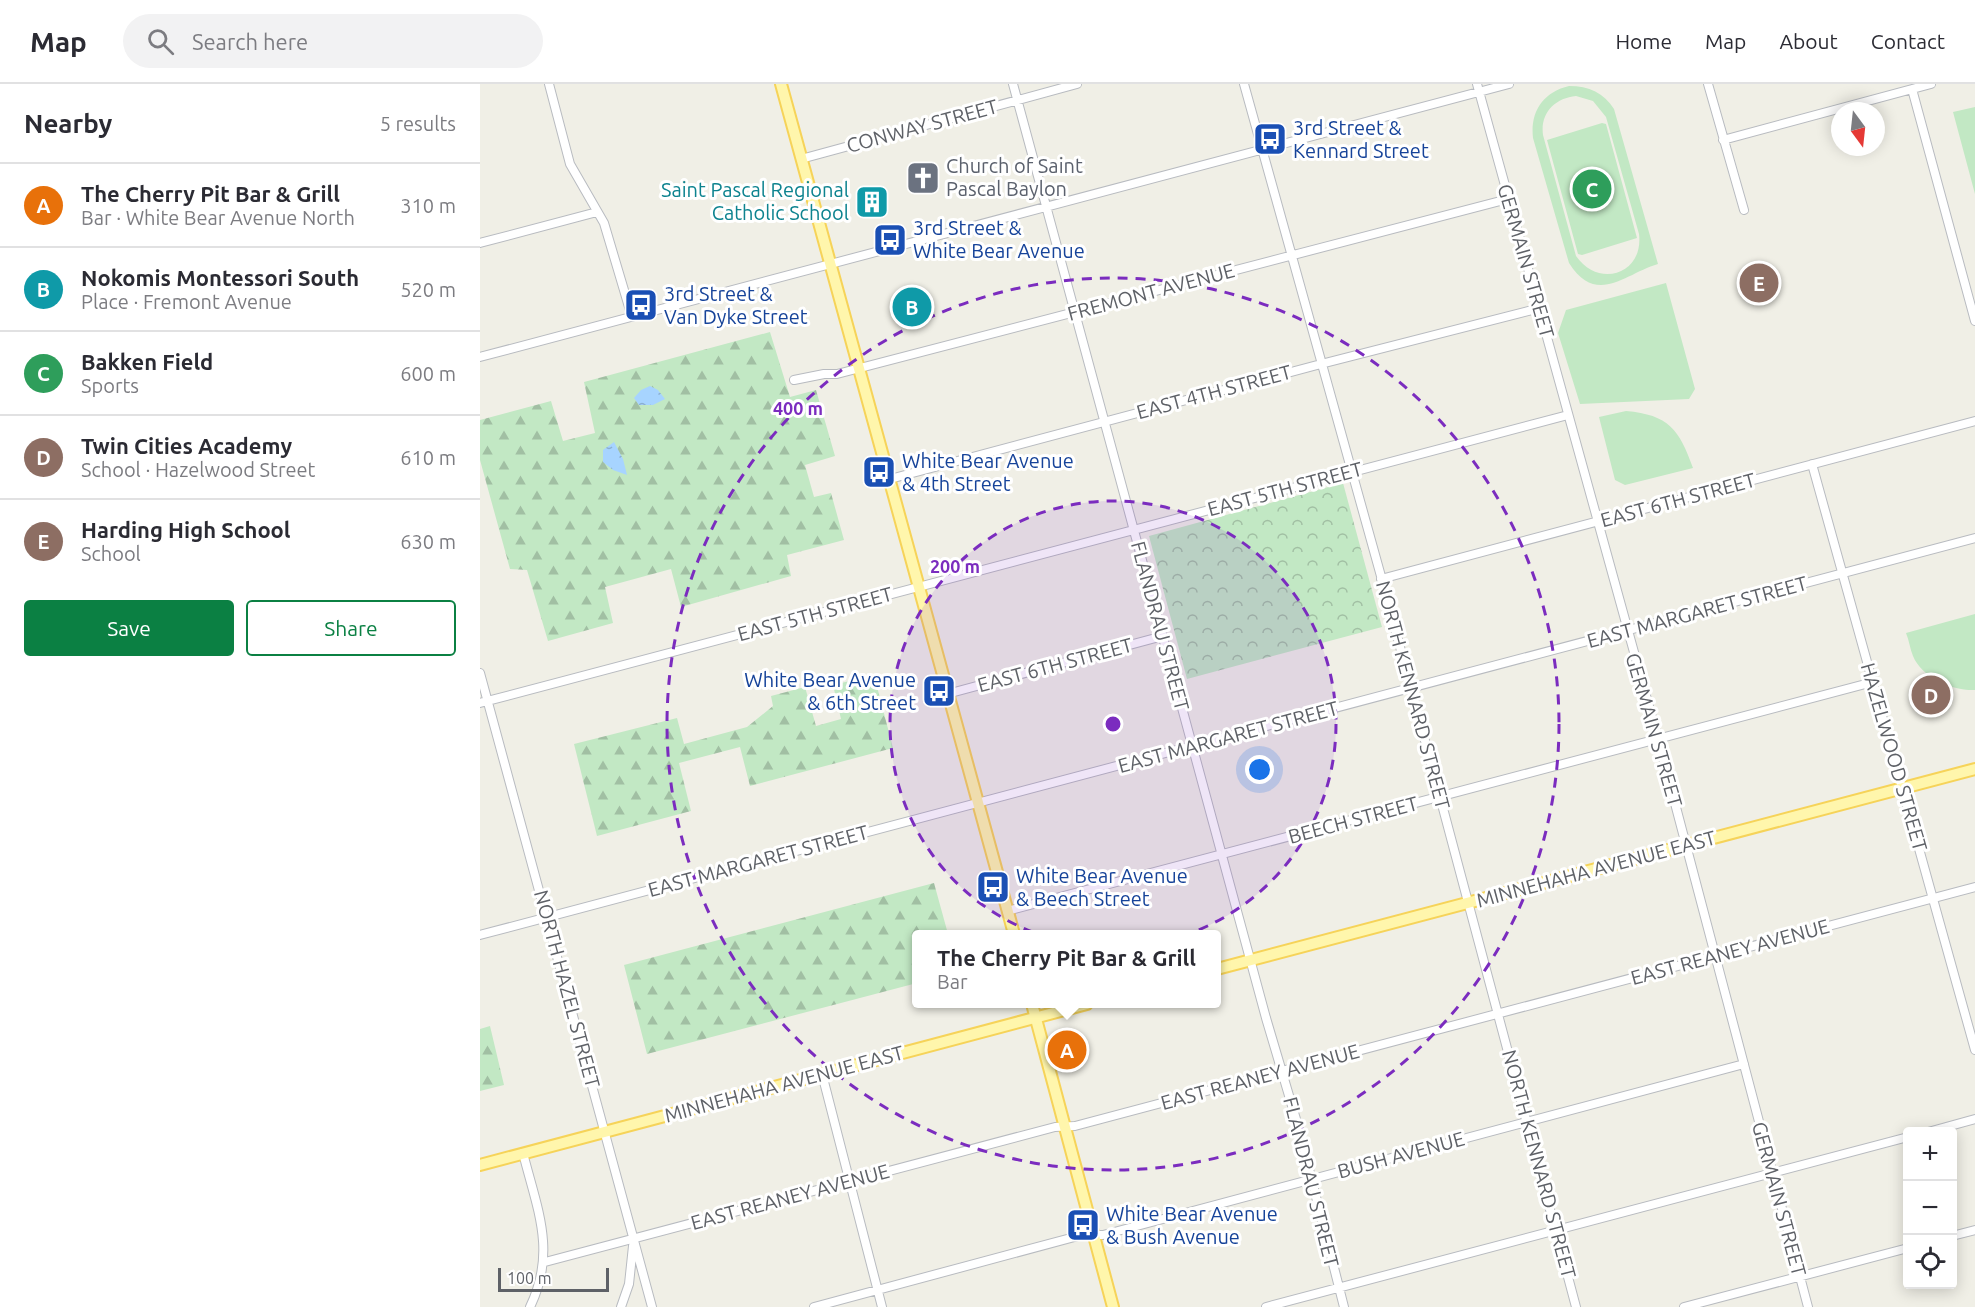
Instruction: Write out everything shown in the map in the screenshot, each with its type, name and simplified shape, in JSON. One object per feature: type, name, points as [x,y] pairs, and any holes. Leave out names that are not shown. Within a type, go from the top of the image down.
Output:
[{"type":"main road","points":[[781,84],[1013,930]]},
{"type":"main road","name":"MINNEHAHA AVENUE EAST","points":[[1221,968],[1975,769]]},
{"type":"main road","points":[[1033,1008],[1113,1307]]},
{"type":"main road","name":"MINNEHAHA AVENUE EAST","points":[[480,1165],[1071,1008]]},
{"type":"street","points":[[549,84],[570,164],[604,223],[632,317]]},
{"type":"street","name":"FLANDRAU STREET","points":[[1013,84],[1250,960],[1283,1071],[1344,1307]]},
{"type":"street","name":"CONWAY STREET","points":[[801,159],[1077,84]]},
{"type":"street","name":"NORTH KENNARD STREET","points":[[1244,84],[1469,902],[1576,1307]]},
{"type":"street","points":[[480,357],[1262,150],[1478,88],[1509,84]]},
{"type":"street","points":[[1708,84],[1744,210]]},
{"type":"street","points":[[1893,84],[1896,93]]},
{"type":"street","points":[[1723,140],[1930,84]]},
{"type":"street","name":"GERMAIN STREET","points":[[1478,88],[1658,739],[1808,1307]]},
{"type":"street","points":[[1911,89],[1975,321]]},
{"type":"street","name":"FREMONT AVENUE","points":[[794,380],[859,369],[1508,199]]},
{"type":"street","points":[[480,243],[597,212]]},
{"type":"street","name":"EAST 4TH STREET","points":[[890,479],[1540,308]]},
{"type":"street","name":"EAST 5TH STREET","points":[[484,702],[1568,415]]},
{"type":"street","name":"EAST 6TH STREET","points":[[1381,579],[1975,421]]},
{"type":"street","name":"HAZELWOOD STREET","points":[[1812,464],[1935,898],[1975,1050]]},
{"type":"street","name":"EAST MARGARET STREET","points":[[480,935],[1975,538]]},
{"type":"street","name":"EAST 6TH STREET","points":[[947,694],[1163,636]]},
{"type":"street","name":"NORTH HAZEL STREET","points":[[480,672],[484,702],[547,916],[652,1307]]},
{"type":"street","name":"BEECH STREET","points":[[1007,911],[1873,682]]},
{"type":"street","name":"EAST REANEY AVENUE","points":[[545,1262],[1055,1127],[1065,1127],[1283,1071],[1975,887]]},
{"type":"street","name":"BUSH AVENUE","points":[[814,1307],[1082,1235],[1103,1235],[1744,1064]]},
{"type":"street","points":[[822,1074],[882,1307]]},
{"type":"street","points":[[1944,1127],[1975,1119]]},
{"type":"street","points":[[1266,1307],[1903,1138]]},
{"type":"street","points":[[523,1153],[540,1219],[545,1262],[530,1307]]},
{"type":"street","points":[[1957,1235],[1975,1230]]},
{"type":"street","points":[[621,1307],[632,1268],[634,1239]]},
{"type":"street","points":[[1684,1307],[1903,1249]]},
{"type":"green space","points":[[1569,86],[1589,89],[1606,99],[1614,109],[1658,264],[1612,283],[1601,285],[1590,283],[1580,276],[1569,263],[1533,138],[1534,120],[1540,104],[1560,89]],"holes":[[[1576,96],[1593,101],[1606,117],[1639,234],[1639,248],[1634,259],[1627,267],[1607,274],[1596,272],[1576,256],[1543,135],[1544,120],[1550,108],[1556,103]]]},
{"type":"green space","points":[[1975,107],[1975,194],[1953,112]]},
{"type":"green space","points":[[1602,123],[1606,124],[1637,238],[1582,255],[1578,254],[1547,140]]},
{"type":"green space","points":[[1666,283],[1695,389],[1689,399],[1580,404],[1558,333],[1566,310]]},
{"type":"green space","points":[[770,332],[790,397],[816,390],[835,456],[805,465],[814,497],[831,493],[844,540],[787,555],[791,576],[681,607],[671,569],[605,587],[613,623],[548,641],[527,570],[510,569],[480,460],[480,420],[551,401],[563,441],[595,433],[584,382]]},
{"type":"green space","points":[[1626,411],[1653,416],[1670,426],[1683,443],[1693,468],[1625,485],[1615,480],[1599,417]]},
{"type":"green space","points":[[1343,483],[1382,627],[1187,679],[1149,536]]},
{"type":"green space","points":[[1975,614],[1975,690],[1957,688],[1939,682],[1923,671],[1912,653],[1906,633]]},
{"type":"green space","points":[[874,675],[893,748],[750,786],[740,747],[679,763],[691,811],[597,836],[574,744],[677,718],[684,744],[747,727],[773,706],[771,696],[805,687],[816,726],[841,719],[833,685]]},
{"type":"green space","points":[[934,883],[947,930],[912,930],[912,984],[647,1054],[624,965]]},
{"type":"green space","points":[[490,1026],[504,1085],[480,1091],[480,1029]]},
{"type":"water","points":[[650,386],[658,390],[665,399],[653,405],[639,405],[634,398],[641,390]]},
{"type":"water","points":[[614,442],[623,459],[627,475],[613,470],[603,462],[603,450]]},
{"type":"place","name":"3rd Street & Kennard Street","points":[[1270,139]]},
{"type":"place","name":"Church of Saint Pascal Baylon","points":[[923,178]]},
{"type":"place","name":"Bakken Field","points":[[1592,189]]},
{"type":"place","name":"Saint Pascal Regional Catholic School","points":[[872,202]]},
{"type":"place","name":"3rd Street & White Bear Avenue","points":[[890,240]]},
{"type":"place","name":"Harding High School","points":[[1759,283]]},
{"type":"place","name":"3rd Street & Van Dyke Street","points":[[641,305]]},
{"type":"place","name":"Nokomis Montessori South","points":[[912,307]]},
{"type":"place","name":"White Bear Avenue & 4th Street","points":[[879,472]]},
{"type":"place","name":"White Bear Avenue & 6th Street","points":[[939,691]]},
{"type":"place","name":"Twin Cities Academy","points":[[1931,695]]},
{"type":"place","name":"White Bear Avenue & Beech Street","points":[[993,887]]},
{"type":"place","name":"The Cherry Pit Bar & Grill","points":[[1067,1050]]},
{"type":"place","name":"White Bear Avenue & Bush Avenue","points":[[1083,1225]]}]
